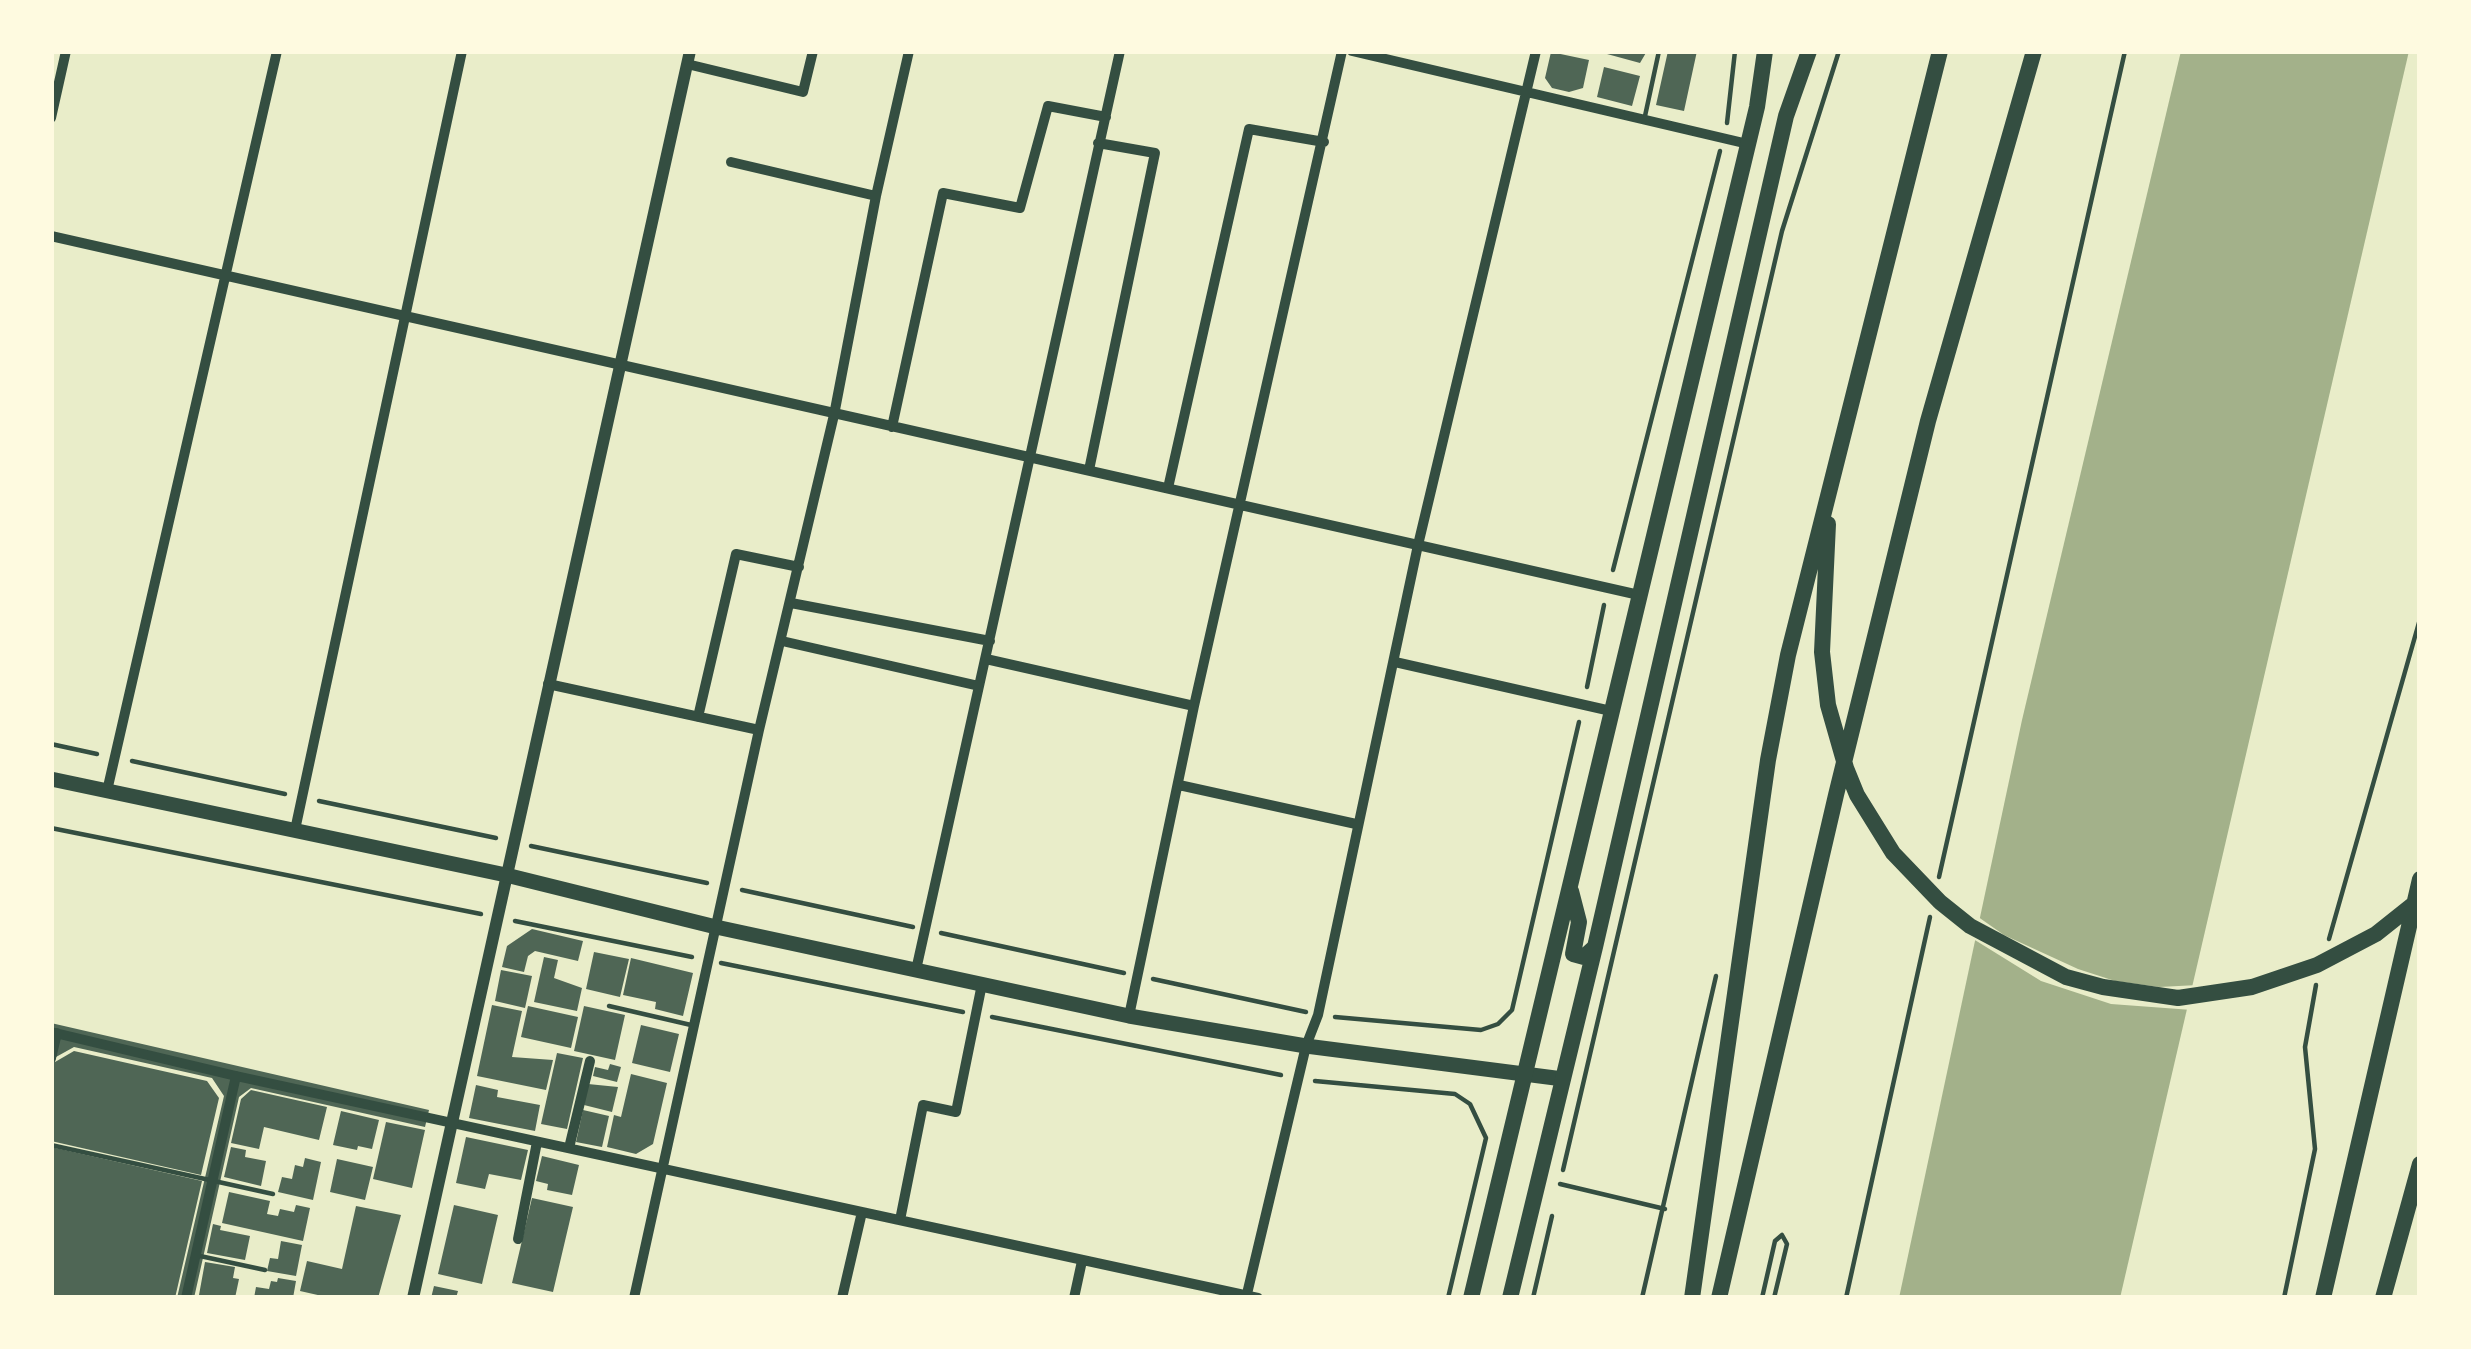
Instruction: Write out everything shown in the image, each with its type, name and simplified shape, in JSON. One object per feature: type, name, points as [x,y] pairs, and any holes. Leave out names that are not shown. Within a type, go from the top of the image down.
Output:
[{"type":"main road","points":[[1471,1298],[1748,144],[1765,51]]},
{"type":"main road","points":[[1510,1298],[1786,116],[1809,51]]},
{"type":"main road","points":[[1692,1298],[1768,760],[1810,562],[1829,503],[1940,51]]},
{"type":"main road","points":[[1719,1298],[1905,513],[2034,51]]},
{"type":"main road","points":[[1829,503],[1822,652],[1828,705],[1846,768],[1893,853],[1970,926],[2066,976],[2118,990],[2178,998],[2217,995],[2318,965],[2375,934],[2420,899]]},
{"type":"main road","points":[[51,779],[506,875],[716,927],[1129,1016],[1306,1046],[1563,1079]]},
{"type":"main road","points":[[2323,1298],[2420,879]]},
{"type":"main road","points":[[1570,884],[1579,922],[1573,954],[1584,956],[1595,947]]},
{"type":"main road","points":[[2383,1298],[2420,1164]]},
{"type":"street","points":[[51,118],[66,51]]},
{"type":"street","points":[[107,790],[277,51]]},
{"type":"street","points":[[295,830],[462,51]]},
{"type":"street","points":[[413,1298],[688,57],[803,92],[813,51]]},
{"type":"street","points":[[634,1298],[759,730],[834,416],[909,51]]},
{"type":"street","points":[[916,970],[1120,51]]},
{"type":"street","points":[[1129,1016],[1342,51]]},
{"type":"street","points":[[1352,51],[1748,144]]},
{"type":"street","points":[[51,1058],[54,1033],[1250,1297],[1298,1079],[1318,1015],[1418,545],[1536,51]]},
{"type":"street","points":[[892,427],[943,194],[1020,208],[1048,106],[1106,117]]},
{"type":"street","points":[[1168,488],[1249,129],[1324,142]]},
{"type":"street","points":[[1089,470],[1155,153],[1098,143]]},
{"type":"street","points":[[731,162],[876,196]]},
{"type":"street","points":[[51,236],[1639,595]]},
{"type":"street","points":[[698,717],[736,554],[799,567]]},
{"type":"street","points":[[791,603],[990,641]]},
{"type":"street","points":[[782,641],[980,686]]},
{"type":"street","points":[[986,659],[1194,706]]},
{"type":"street","points":[[1395,662],[1611,710]]},
{"type":"street","points":[[548,684],[759,730]]},
{"type":"street","points":[[1179,785],[1357,824]]},
{"type":"street","points":[[900,1220],[923,1105],[956,1112],[982,984]]},
{"type":"street","points":[[569,1148],[590,1061]]},
{"type":"street","points":[[186,1298],[236,1076]]},
{"type":"street","points":[[518,1239],[537,1142]]},
{"type":"street","points":[[842,1298],[862,1212]]},
{"type":"street","points":[[1074,1298],[1082,1261]]},
{"type":"lane","points":[[1644,121],[1659,51]]},
{"type":"lane","points":[[609,1006],[694,1025]]},
{"type":"lane","points":[[51,1144],[274,1194]]},
{"type":"lane","points":[[196,1255],[265,1270]]},
{"type":"path","points":[[51,744],[1318,1015],[1481,1030],[1498,1024],[1512,1010],[1608,588],[1730,111],[1735,51]]},
{"type":"path","points":[[1665,1209],[1560,1184],[1782,231],[1839,51]]},
{"type":"path","points":[[1935,895],[2125,51]]},
{"type":"path","points":[[51,828],[1298,1079],[1455,1094],[1470,1104],[1486,1138],[1448,1298]]},
{"type":"path","points":[[1846,1298],[1930,917]]},
{"type":"path","points":[[1642,1298],[1716,976]]},
{"type":"path","points":[[1533,1298],[1554,1207]]},
{"type":"path","points":[[1762,1298],[1775,1241],[1782,1235],[1787,1244],[1774,1298]]},
{"type":"shaded area","points":[[2181,51],[2409,51],[2120,1298],[1899,1298],[2022,720]]},
{"type":"pier","points":[[1974,914],[2004,935],[2115,981],[2159,987],[2198,985],[2192,1010],[2111,1004],[2041,981],[1970,937]]},
{"type":"building","points":[[1596,51],[1647,51],[1640,63]]},
{"type":"building","points":[[1668,51],[1697,51],[1684,111],[1656,105]]},
{"type":"building","points":[[1551,52],[1589,60],[1583,88],[1569,92],[1552,88],[1545,78]]},
{"type":"building","points":[[1604,67],[1640,76],[1632,106],[1597,97]]},
{"type":"building","points":[[532,929],[583,941],[578,961],[535,951],[528,956],[524,972],[502,967],[507,946]]},
{"type":"building","points":[[594,952],[629,959],[620,997],[586,989]]},
{"type":"building","points":[[544,957],[558,960],[554,978],[582,988],[577,1011],[534,1002]]},
{"type":"building","points":[[631,958],[693,973],[683,1016],[655,1009],[656,1002],[623,995]]},
{"type":"building","points":[[501,970],[532,976],[525,1008],[495,1001]]},
{"type":"building","points":[[492,1005],[522,1011],[512,1057],[553,1060],[546,1090],[477,1076]]},
{"type":"building","points":[[528,1006],[578,1017],[571,1048],[521,1037]]},
{"type":"building","points":[[584,1006],[625,1015],[615,1060],[574,1051]]},
{"type":"building","points":[[51,1023],[429,1110],[425,1127],[251,1088],[239,1097],[194,1298],[177,1298],[224,1096],[212,1078],[74,1047],[55,1062],[74,1051],[207,1081],[219,1098],[201,1175],[51,1141]]},
{"type":"building","points":[[641,1025],[679,1034],[670,1072],[632,1063]]},
{"type":"building","points":[[557,1053],[583,1058],[567,1129],[541,1124]]},
{"type":"building","points":[[610,1064],[621,1067],[617,1082],[593,1076],[595,1067],[608,1070]]},
{"type":"building","points":[[631,1074],[667,1083],[653,1144],[636,1154],[607,1147],[614,1115],[621,1117]]},
{"type":"building","points":[[588,1084],[618,1087],[612,1112],[584,1105]]},
{"type":"building","points":[[476,1085],[498,1090],[497,1097],[540,1105],[535,1131],[469,1118]]},
{"type":"building","points":[[251,1090],[327,1107],[319,1140],[264,1127],[259,1149],[231,1143],[241,1099]]},
{"type":"building","points":[[583,1110],[609,1116],[602,1147],[576,1142]]},
{"type":"building","points":[[341,1111],[379,1120],[372,1149],[333,1145]]},
{"type":"building","points":[[386,1122],[425,1130],[412,1188],[373,1179]]},
{"type":"building","points":[[466,1137],[528,1150],[521,1180],[489,1174],[485,1189],[456,1183]]},
{"type":"building","points":[[51,1147],[202,1181],[175,1298],[51,1298]]},
{"type":"building","points":[[231,1147],[246,1150],[245,1157],[266,1161],[261,1186],[224,1177]]},
{"type":"building","points":[[542,1156],[579,1165],[572,1195],[547,1190],[548,1184],[536,1181]]},
{"type":"building","points":[[305,1158],[321,1162],[313,1200],[278,1192],[282,1177],[292,1179],[295,1165],[303,1167]]},
{"type":"building","points":[[337,1159],[373,1167],[365,1200],[330,1192]]},
{"type":"building","points":[[229,1192],[270,1201],[267,1214],[278,1216],[280,1209],[294,1212],[296,1205],[310,1208],[303,1241],[222,1223]]},
{"type":"building","points":[[532,1198],[573,1207],[553,1292],[512,1283]]},
{"type":"building","points":[[454,1205],[498,1215],[482,1284],[438,1274]]},
{"type":"building","points":[[356,1206],[401,1215],[378,1298],[331,1298],[300,1291],[307,1261],[342,1269]]},
{"type":"building","points":[[213,1224],[250,1236],[245,1260],[207,1253]]},
{"type":"building","points":[[281,1241],[302,1245],[296,1276],[267,1271],[270,1258],[278,1259]]},
{"type":"building","points":[[205,1262],[235,1267],[233,1278],[239,1279],[235,1298],[199,1295]]},
{"type":"building","points":[[278,1278],[296,1281],[293,1298],[254,1298],[256,1287],[269,1289]]},
{"type":"building","points":[[434,1286],[458,1291],[456,1298],[431,1298]]}]
